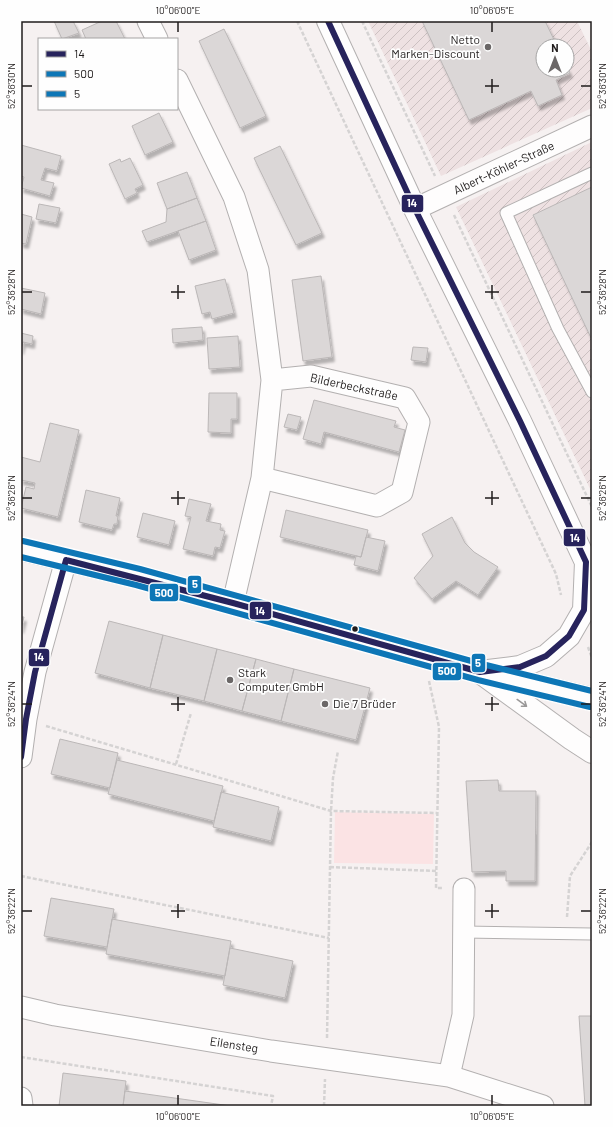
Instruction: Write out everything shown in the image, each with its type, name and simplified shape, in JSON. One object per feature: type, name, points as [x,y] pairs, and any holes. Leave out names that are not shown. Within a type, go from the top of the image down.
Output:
[{"type":"main road","points":[[328,21],[415,209],[520,421],[590,570],[584,610],[570,636],[546,656],[520,667],[480,672]]},
{"type":"main road","points":[[21,548],[233,603],[480,672],[592,699]]},
{"type":"main road","points":[[480,672],[592,752]]},
{"type":"street","points":[[148,21],[156,38]]},
{"type":"street","points":[[178,82],[234,197],[258,270],[272,380],[262,478],[233,603]]},
{"type":"street","name":"Albert-Köhler-Straße","points":[[415,209],[592,126]]},
{"type":"street","name":"Bilderbeckstraße","points":[[262,478],[377,506],[402,492],[419,422],[405,398],[311,376],[272,380]]},
{"type":"street","points":[[21,758],[26,720],[27,678],[66,560]]},
{"type":"street","points":[[449,1076],[463,1015],[464,889]]},
{"type":"street","name":"Eilensteg","points":[[21,1007],[55,1015],[271,1051],[449,1076],[543,1106]]},
{"type":"street","points":[[21,1098],[22,1106]]},
{"type":"lane","points":[[592,173],[506,213],[558,329],[592,392]]},
{"type":"lane","points":[[464,932],[592,934]]},
{"type":"path","points":[[297,21],[556,574],[562,600]]},
{"type":"path","points":[[362,21],[592,507]]},
{"type":"path","points":[[586,643],[592,658]]},
{"type":"path","points":[[424,657],[439,727],[436,888],[464,889]]},
{"type":"path","points":[[176,764],[191,713]]},
{"type":"path","points":[[26,720],[331,812],[437,813]]},
{"type":"path","points":[[324,1106],[327,1059],[331,812],[333,778],[338,751]]},
{"type":"path","points":[[565,934],[570,876],[592,842]]},
{"type":"path","points":[[330,867],[436,871]]},
{"type":"path","points":[[21,876],[329,938]]},
{"type":"path","points":[[21,1057],[273,1096],[271,1106]]},
{"type":"shaded area","points":[[368,21],[577,21],[592,52],[592,108],[441,176]]},
{"type":"shaded area","points":[[592,142],[592,493],[456,207]]},
{"type":"shaded area","points":[[335,812],[434,814],[433,864],[334,863]]},
{"type":"building","points":[[54,21],[73,21],[79,33],[62,38]]},
{"type":"building","points":[[102,21],[116,21],[124,38],[86,38],[82,30]]},
{"type":"building","points":[[422,21],[545,21],[553,38],[535,38],[535,78],[560,78],[556,80],[562,95],[538,106],[531,91],[469,120]]},
{"type":"building","points":[[224,29],[266,116],[240,128],[199,41]]},
{"type":"building","points":[[159,113],[173,142],[145,155],[132,126]]},
{"type":"building","points":[[21,145],[61,156],[57,171],[45,168],[41,180],[54,183],[50,196],[21,188],[24,177],[21,176]]},
{"type":"building","points":[[280,146],[322,233],[296,245],[254,158]]},
{"type":"building","points":[[130,158],[143,185],[135,189],[137,193],[125,199],[109,164],[120,159],[121,162]]},
{"type":"building","points":[[187,172],[197,198],[167,209],[157,183]]},
{"type":"building","points":[[592,187],[592,340],[533,215]]},
{"type":"building","points":[[197,198],[206,221],[147,242],[142,231],[166,222],[167,209]]},
{"type":"building","points":[[39,204],[60,208],[56,223],[36,219]]},
{"type":"building","points":[[21,214],[32,217],[26,244],[21,243]]},
{"type":"building","points":[[206,221],[216,250],[189,260],[178,231]]},
{"type":"building","points":[[321,276],[332,357],[303,361],[292,280]]},
{"type":"building","points":[[225,279],[234,313],[212,319],[210,312],[202,314],[195,286]]},
{"type":"building","points":[[21,288],[45,293],[41,314],[21,309]]},
{"type":"building","points":[[202,327],[203,340],[173,343],[172,329]]},
{"type":"building","points":[[21,333],[33,336],[32,344],[23,342],[21,350]]},
{"type":"building","points":[[238,336],[240,367],[209,369],[207,338]]},
{"type":"building","points":[[413,347],[428,348],[426,362],[411,360]]},
{"type":"building","points":[[209,393],[237,393],[237,419],[231,419],[231,433],[208,432]]},
{"type":"building","points":[[314,400],[396,421],[394,427],[405,430],[399,452],[324,432],[321,444],[303,439]]},
{"type":"building","points":[[288,414],[301,417],[297,430],[284,427]]},
{"type":"building","points":[[50,423],[79,430],[58,517],[21,508],[26,487],[34,489],[35,483],[21,480],[21,457],[40,462]]},
{"type":"building","points":[[86,490],[120,498],[116,516],[118,516],[117,524],[114,524],[112,530],[79,522]]},
{"type":"building","points":[[189,499],[211,504],[206,521],[221,524],[220,530],[225,531],[220,548],[215,547],[213,556],[183,549],[191,517],[185,516]]},
{"type":"building","points":[[286,510],[368,530],[361,557],[280,537]]},
{"type":"building","points":[[143,513],[175,521],[169,545],[137,537]]},
{"type":"building","points":[[452,517],[465,543],[474,552],[498,567],[478,595],[456,581],[432,599],[414,578],[433,556],[422,534]]},
{"type":"building","points":[[366,537],[385,541],[378,571],[354,565],[356,556],[361,557]]},
{"type":"building","points":[[21,617],[24,617],[21,629]]},
{"type":"building","points":[[109,621],[163,635],[150,688],[95,673]]},
{"type":"building","points":[[163,635],[217,649],[204,701],[150,688]]},
{"type":"building","name":"Stark Computer GmbH","points":[[217,649],[256,659],[242,711],[204,701]]},
{"type":"building","points":[[256,659],[294,669],[281,721],[242,711]]},
{"type":"building","name":"Die 7 Brüder","points":[[294,669],[370,688],[356,740],[281,721]]},
{"type":"building","points":[[60,739],[118,753],[110,788],[51,774]]},
{"type":"building","points":[[117,760],[223,786],[214,821],[108,794]]},
{"type":"building","points":[[498,780],[499,791],[536,791],[535,881],[506,881],[506,871],[472,872],[466,781]]},
{"type":"building","points":[[221,792],[279,807],[271,841],[213,827]]},
{"type":"building","points":[[51,898],[114,909],[107,947],[44,936]]},
{"type":"building","points":[[112,919],[231,941],[225,976],[106,954]]},
{"type":"building","points":[[230,948],[293,961],[285,998],[223,985]]},
{"type":"building","points":[[579,1016],[592,1016],[592,1106],[585,1106]]},
{"type":"building","points":[[63,1073],[126,1081],[123,1106],[59,1106]]},
{"type":"building","points":[[125,1091],[231,1106],[123,1106]]},
{"type":"transit line","name":"14","points":[[66,560],[233,603],[480,672],[520,667],[546,656],[569,636],[584,610],[586,562],[520,421],[415,209],[328,21]]},
{"type":"transit line","name":"5","points":[[23,541],[140,569],[482,664],[592,691]]},
{"type":"transit line","name":"500","points":[[21,557],[136,585],[478,680],[590,707]]},
{"type":"transit line","name":"14","points":[[21,757],[26,719],[35,672],[66,560]]},
{"type":"place","name":"Netto Marken-Discount","points":[[488,47]]},
{"type":"place","name":"Stark Computer GmbH","points":[[230,680]]},
{"type":"place","name":"Die 7 Brüder","points":[[325,704]]}]
